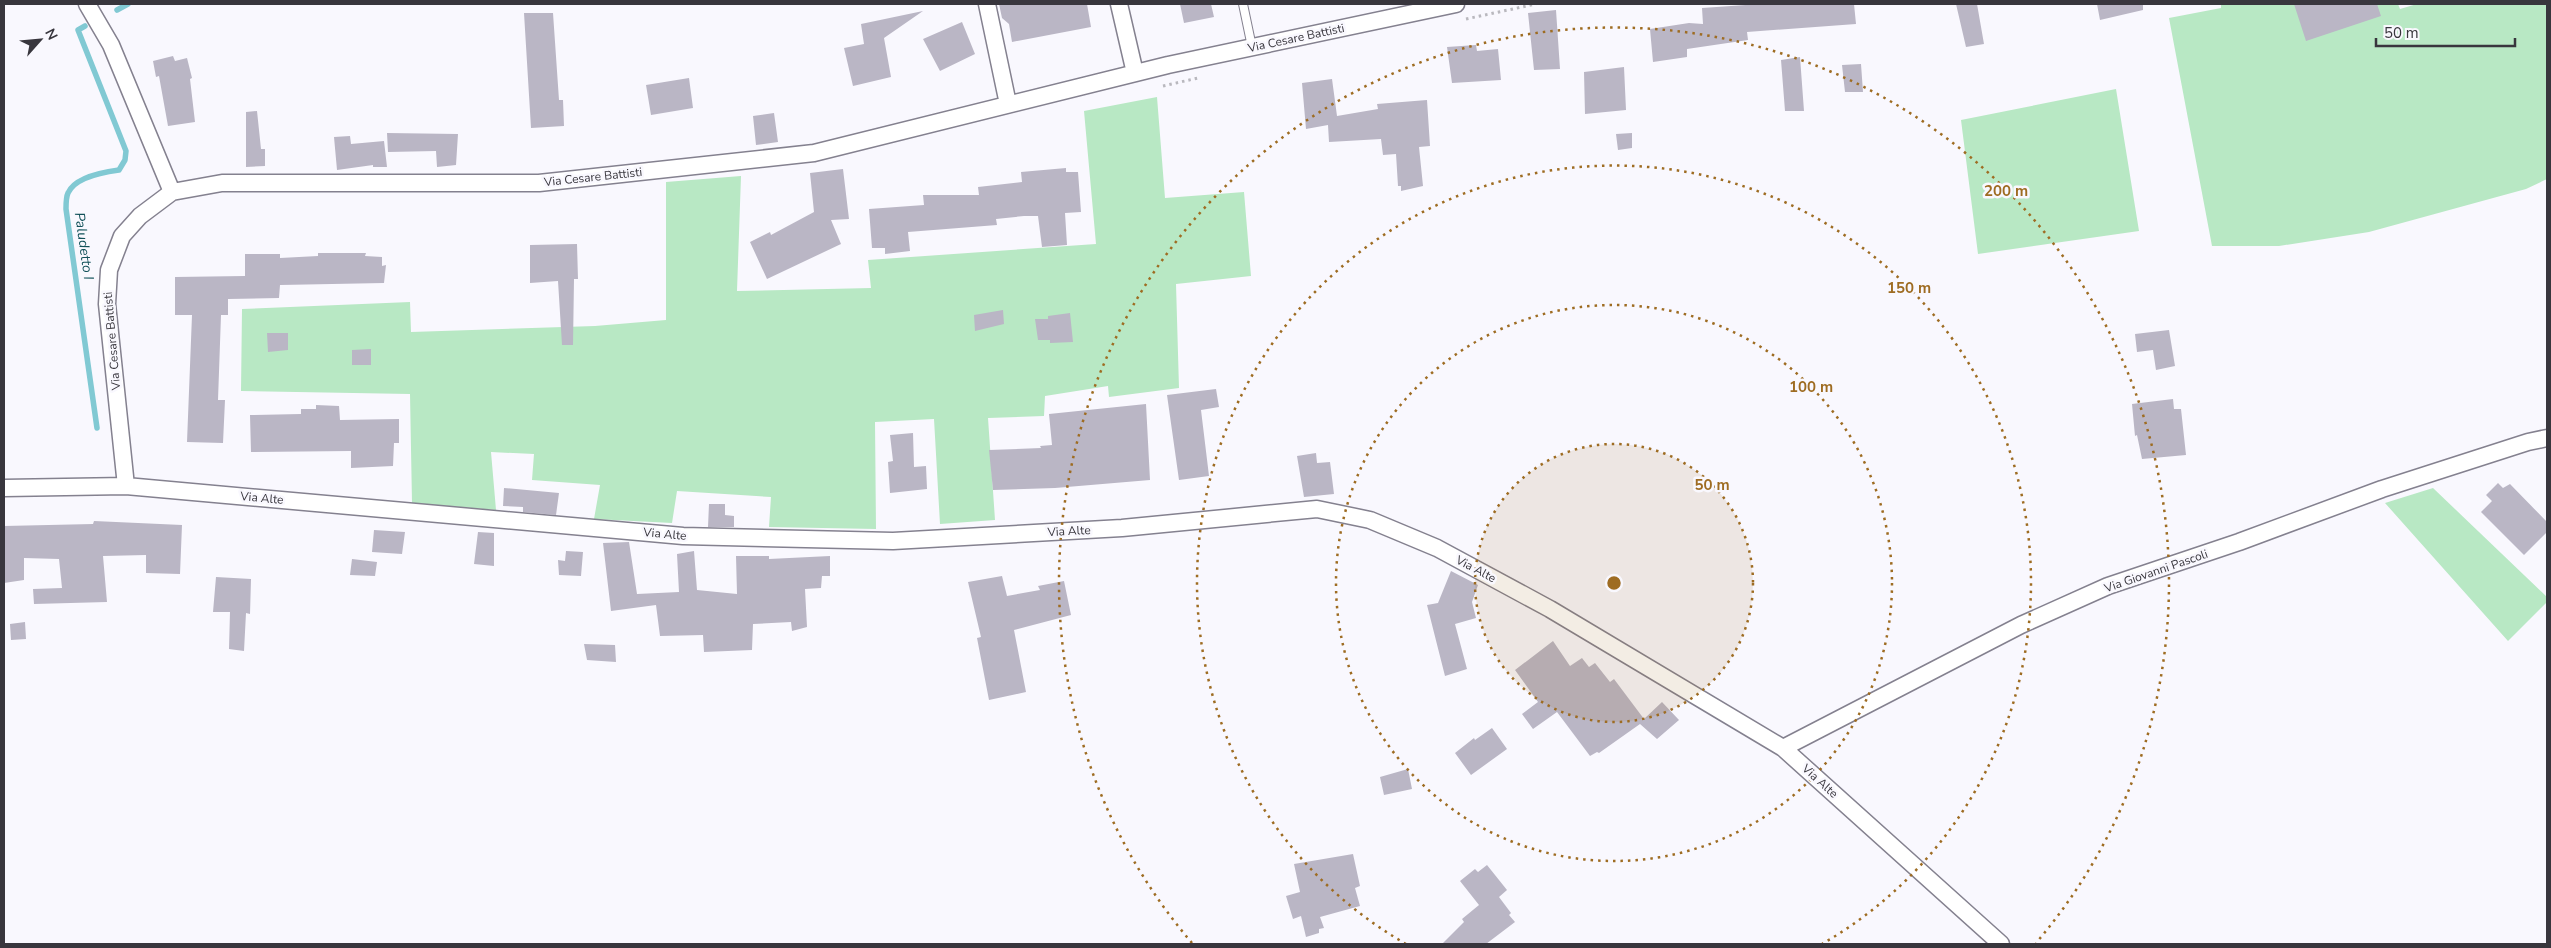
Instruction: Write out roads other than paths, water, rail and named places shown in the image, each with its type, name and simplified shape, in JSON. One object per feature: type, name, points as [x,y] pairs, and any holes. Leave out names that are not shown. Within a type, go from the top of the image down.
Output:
[{"type":"street","points":[[87,4],[111,45],[172,192]]},
{"type":"street","points":[[987,4],[1008,104]]},
{"type":"street","points":[[1119,4],[1135,73]]},
{"type":"street","name":"Via Cesare Battisti","points":[[126,486],[107,304],[109,270],[122,236],[140,216],[172,192],[222,183],[538,183],[814,153],[1135,73],[1456,4]]},
{"type":"street","name":"Via Giovanni Pascoli","points":[[1783,748],[2021,625],[2108,586],[2239,542],[2382,489],[2528,442],[2547,438]]},
{"type":"street","name":"Via Alte","points":[[4,488],[126,486],[684,536],[893,541],[1161,525],[1317,509],[1370,520],[1437,548],[1550,609],[1783,748],[2001,944]]},
{"type":"lane","points":[[1243,4],[1252,47]]},
{"type":"waterway","name":"Paludetto I","points":[[117,10],[128,4]]},
{"type":"waterway","name":"Paludetto I","points":[[85,26],[78,30],[126,151],[125,160],[119,170],[83,179],[68,193],[66,201],[97,428]]}]
